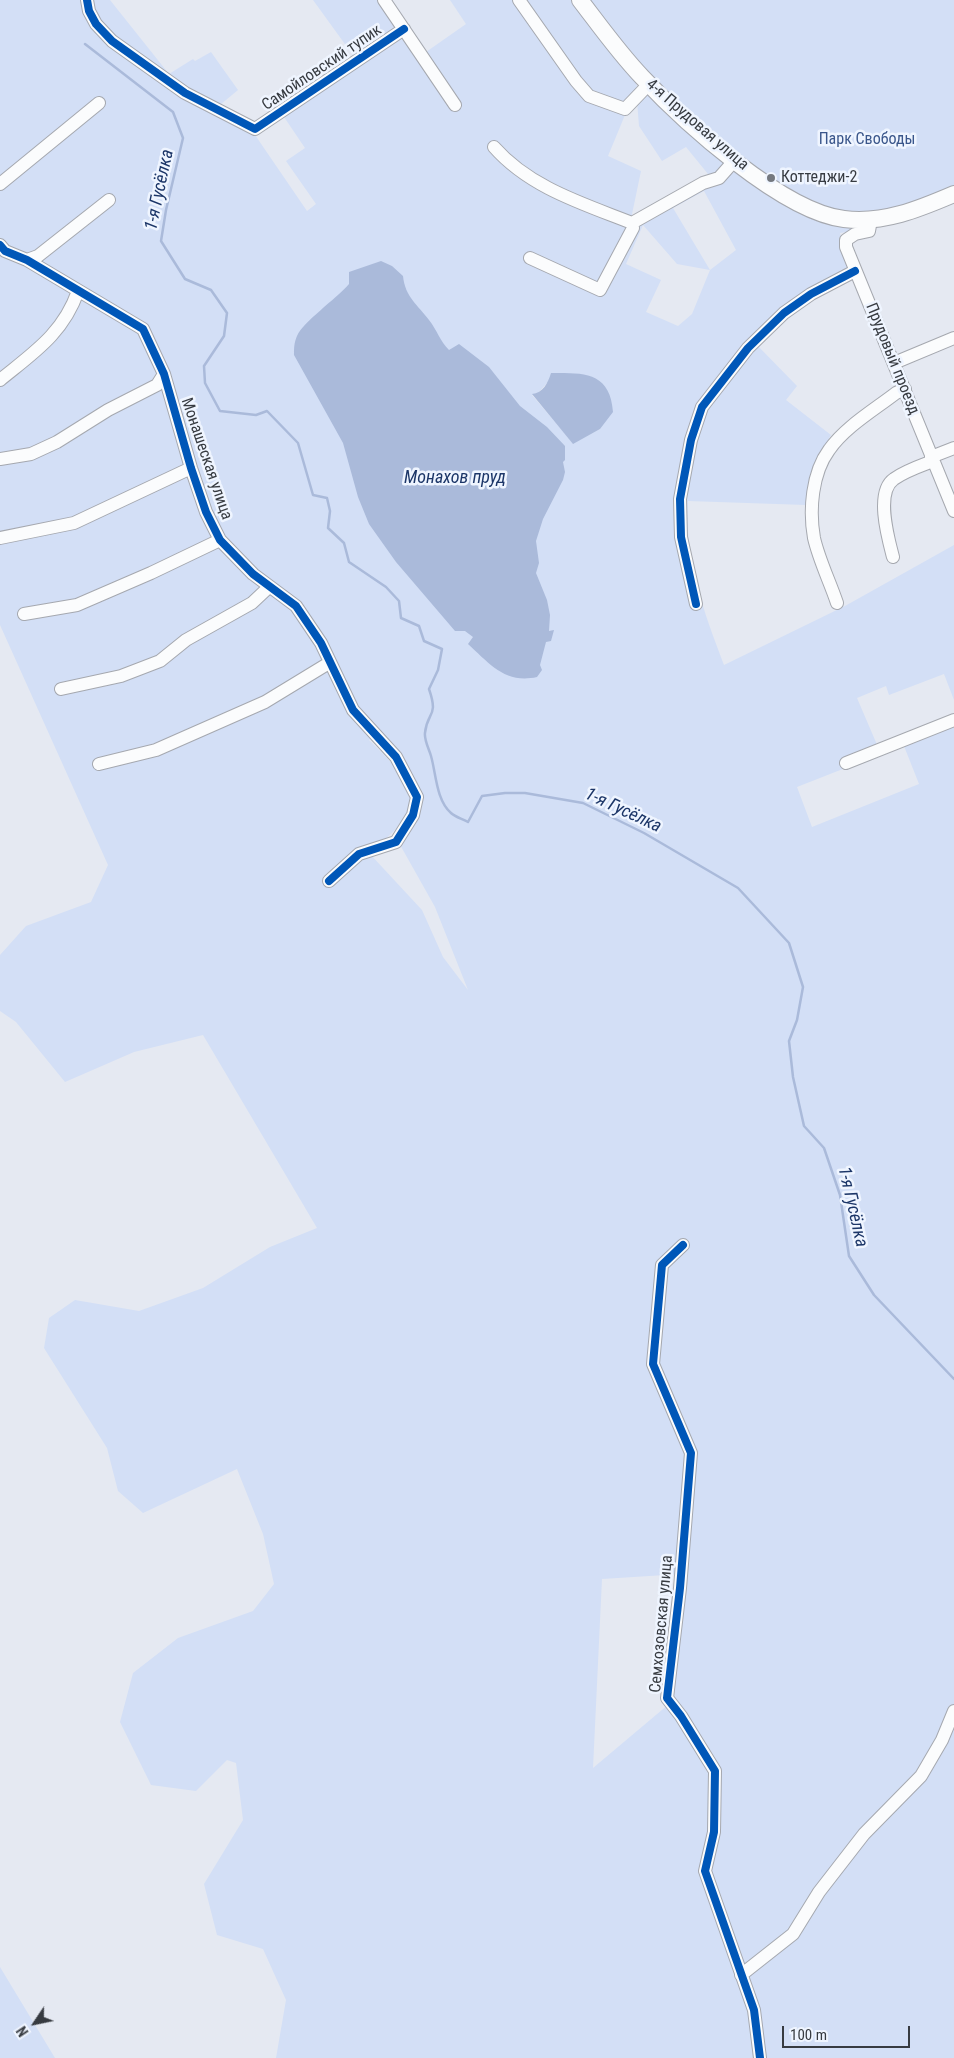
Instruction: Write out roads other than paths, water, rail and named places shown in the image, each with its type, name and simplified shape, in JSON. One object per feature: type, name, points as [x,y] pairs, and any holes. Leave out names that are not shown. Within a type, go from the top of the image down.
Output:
[{"type":"main road","name":"4-я Прудовая улица","points":[[580,0],[649,84],[734,161],[793,200],[842,219],[870,220],[893,217],[954,194]]},
{"type":"street","name":"Самойловский тупик","points":[[87,0],[96,24],[112,41],[185,93],[255,129],[404,29]]},
{"type":"street","points":[[384,0],[455,105]]},
{"type":"street","points":[[519,0],[576,82],[589,96],[625,109],[649,84]]},
{"type":"street","points":[[0,184],[99,103]]},
{"type":"street","points":[[494,147],[508,162],[535,182],[632,223]]},
{"type":"street","points":[[632,223],[703,183],[719,178],[734,161]]},
{"type":"street","points":[[27,260],[38,256],[109,200]]},
{"type":"street","name":"Прудовый проезд","points":[[870,220],[869,230],[855,234],[846,240],[846,247],[954,511]]},
{"type":"street","points":[[530,258],[600,290],[633,228],[632,223]]},
{"type":"street","name":"Монашеская улица","points":[[0,245],[5,252],[27,260],[143,329],[164,374],[191,468],[206,512],[220,540],[269,587],[296,606],[320,643],[353,710],[396,757],[418,797],[413,815],[396,842],[359,854],[329,881]]},
{"type":"street","points":[[696,604],[681,537],[680,499],[691,440],[702,407],[748,348],[784,313],[811,294],[855,271]]},
{"type":"street","points":[[0,380],[37,352],[53,334],[66,319],[78,291]]},
{"type":"street","points":[[894,363],[954,338]]},
{"type":"street","points":[[0,459],[31,454],[57,442],[108,410],[157,385],[164,374]]},
{"type":"street","points":[[837,603],[814,538],[812,498],[814,483],[828,450],[839,438],[896,393],[905,389]]},
{"type":"street","points":[[893,557],[882,498],[886,488],[892,480],[954,448]]},
{"type":"street","points":[[0,538],[74,523],[118,500],[191,468]]},
{"type":"street","points":[[24,614],[77,605],[220,540]]},
{"type":"street","points":[[61,689],[121,676],[160,661],[186,640],[252,603],[269,587]]},
{"type":"street","points":[[99,764],[156,750],[265,702],[329,663]]},
{"type":"street","points":[[846,763],[954,720]]},
{"type":"street","name":"Семхозовская улица","points":[[683,1245],[662,1265],[652,1364],[691,1453],[680,1588],[667,1698],[681,1716],[715,1771],[714,1832],[705,1871],[754,2010],[760,2058]]},
{"type":"street","points":[[742,1975],[793,1934],[819,1892],[864,1834],[921,1776],[942,1740],[954,1712]]},
{"type":"water","name":"Монахов пруд","points":[[381,261],[392,266],[403,276],[409,295],[432,324],[449,350],[459,344],[489,367],[520,406],[547,427],[565,446],[565,460],[563,462],[565,472],[563,480],[543,519],[536,541],[539,563],[536,573],[547,600],[550,615],[549,631],[554,630],[551,641],[546,642],[540,665],[542,670],[537,677],[516,678],[499,671],[491,665],[468,644],[473,637],[465,631],[455,631],[396,562],[369,524],[358,497],[343,443],[294,355],[295,341],[300,330],[349,284],[349,272]]},
{"type":"water","points":[[551,373],[574,373],[593,377],[601,382],[607,389],[611,399],[613,412],[600,429],[573,444],[532,394],[539,392],[544,387]]},
{"type":"waterway","name":"1-я Гусёлка","points":[[85,44],[173,112],[183,138],[166,210],[161,241],[185,279],[211,290],[227,313],[224,336],[204,366],[205,383],[220,411],[256,415],[267,411],[298,443],[313,495],[327,498],[330,511],[328,528],[344,543],[349,562],[386,587],[399,601],[401,618],[419,626],[424,641],[442,649],[438,670],[429,689],[433,710],[426,726],[425,736],[439,794],[446,808],[468,822],[482,796],[525,793],[583,803],[644,833],[738,888],[789,943],[803,987],[797,1020],[789,1041],[793,1077],[804,1126],[824,1148],[840,1195],[849,1256],[874,1295],[954,1379]]},
{"type":"place","name":"Коттеджи-2","points":[[771,178]]},
{"type":"park label","name":"Парк Свободы","points":[[867,140]]}]
